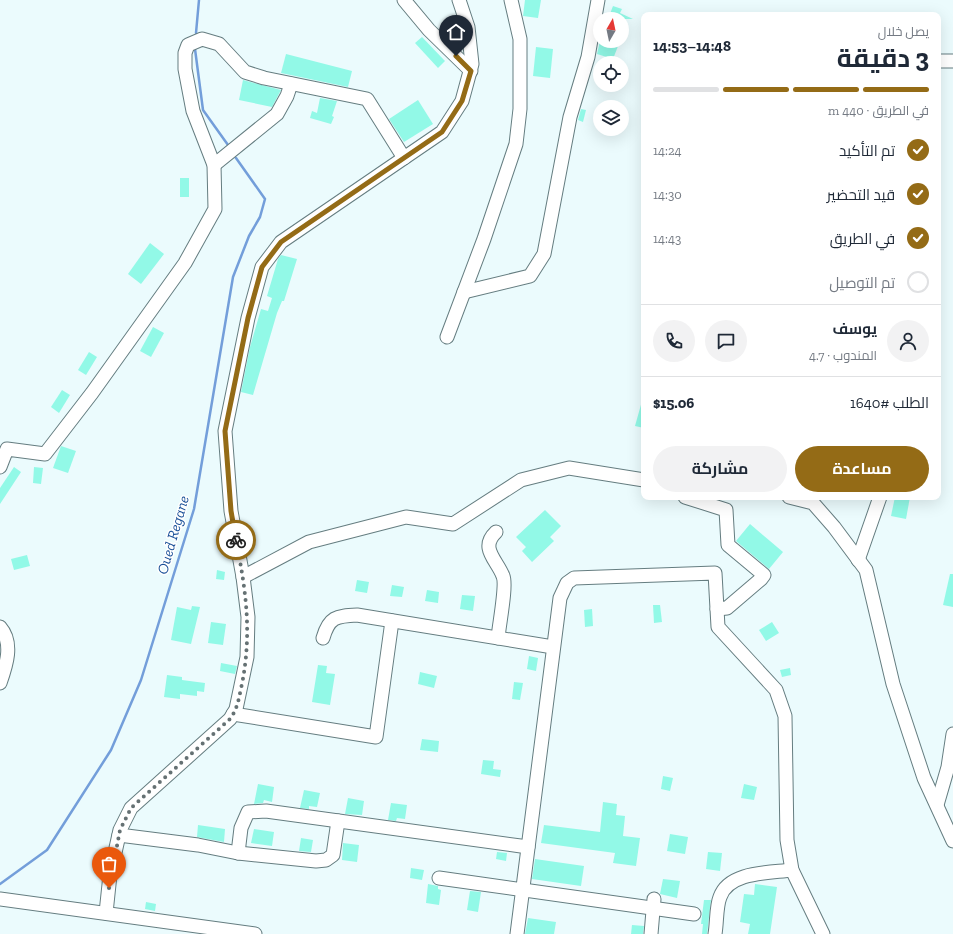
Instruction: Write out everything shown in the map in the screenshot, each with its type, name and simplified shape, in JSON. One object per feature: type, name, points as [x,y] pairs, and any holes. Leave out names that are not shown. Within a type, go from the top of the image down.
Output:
[{"type":"lane","points":[[404,0],[429,30],[471,71]]},
{"type":"lane","points":[[106,913],[110,875],[119,835],[131,808],[233,714],[236,709],[247,657],[248,617],[243,577],[231,511],[225,431],[248,318],[262,267],[281,242],[442,132],[462,101],[472,64],[468,27],[459,0]]},
{"type":"lane","points":[[446,337],[464,292],[516,144],[520,109],[520,39],[511,0]]},
{"type":"lane","points":[[464,292],[530,276],[544,254],[570,117],[588,57],[598,0]]},
{"type":"lane","points":[[0,467],[8,448],[45,454],[92,393],[175,276],[210,220],[215,209],[214,165],[193,111],[188,85],[185,53],[188,45],[202,39],[219,44],[245,72],[291,84],[367,99],[404,158]]},
{"type":"lane","points":[[941,60],[953,61]]},
{"type":"lane","points":[[214,165],[277,114],[291,84]]},
{"type":"lane","points":[[243,577],[309,542],[406,517],[453,524],[521,480],[569,468],[641,480]]},
{"type":"lane","points":[[694,500],[726,510],[728,545],[764,575],[727,608],[717,609]]},
{"type":"lane","points":[[812,500],[834,526],[866,570],[893,684],[924,778],[953,841]]},
{"type":"lane","points":[[858,560],[879,500]]},
{"type":"lane","points":[[496,532],[490,538],[488,547],[504,577],[498,638]]},
{"type":"lane","points":[[517,934],[560,598],[567,582],[574,578],[715,573],[718,627],[776,690],[785,716],[787,840],[792,870],[822,934]]},
{"type":"lane","points":[[323,638],[330,622],[338,616],[357,615],[554,647]]},
{"type":"lane","points":[[233,714],[376,737],[392,620]]},
{"type":"lane","points":[[0,627],[6,638],[7,662],[0,684]]},
{"type":"lane","points":[[937,805],[948,767],[953,734]]},
{"type":"lane","points":[[238,853],[241,828],[248,812],[266,811],[528,847]]},
{"type":"lane","points":[[119,835],[198,845],[238,853],[326,860],[333,855],[338,821]]},
{"type":"lane","points":[[715,934],[720,896],[730,882],[747,876],[792,870]]},
{"type":"lane","points":[[439,878],[522,890],[654,904],[694,914]]},
{"type":"lane","points":[[0,899],[255,934]]},
{"type":"lane","points":[[651,934],[654,904]]},
{"type":"building","points":[[525,0],[541,0],[538,18],[523,16]]},
{"type":"building","points":[[613,6],[622,9],[620,12],[611,12]]},
{"type":"building","points":[[422,37],[445,61],[438,68],[415,43]]},
{"type":"building","points":[[536,47],[553,49],[550,78],[533,76]]},
{"type":"building","points":[[598,48],[617,48],[614,56],[603,56],[597,54]]},
{"type":"building","points":[[286,54],[352,71],[348,87],[281,73]]},
{"type":"building","points":[[243,80],[281,90],[272,107],[239,100]]},
{"type":"building","points":[[320,98],[337,101],[331,124],[310,118],[312,111],[317,113]]},
{"type":"building","points":[[418,100],[433,124],[404,142],[389,119]]},
{"type":"building","points":[[581,109],[586,110],[583,122],[578,120]]},
{"type":"building","points":[[180,178],[189,178],[189,197],[180,197]]},
{"type":"building","points":[[150,243],[164,254],[141,284],[128,274]]},
{"type":"building","points":[[281,255],[297,259],[284,301],[282,301],[277,313],[253,395],[241,392],[250,347],[261,309],[268,311],[272,298],[267,296],[278,259]]},
{"type":"building","points":[[153,327],[164,333],[151,357],[140,351]]},
{"type":"building","points":[[89,352],[97,357],[86,375],[78,370]]},
{"type":"building","points":[[62,390],[70,395],[59,413],[51,407]]},
{"type":"building","points":[[641,405],[641,427],[635,426]]},
{"type":"building","points":[[61,446],[76,451],[68,473],[53,468]]},
{"type":"building","points":[[14,467],[21,472],[0,504],[0,488]]},
{"type":"building","points":[[34,467],[43,468],[41,484],[33,483]]},
{"type":"building","points":[[894,500],[909,500],[906,519],[891,516]]},
{"type":"building","points":[[545,510],[561,526],[550,537],[554,541],[532,562],[522,551],[526,547],[516,537]]},
{"type":"building","points":[[750,524],[783,552],[769,569],[736,541]]},
{"type":"building","points":[[27,555],[30,566],[14,570],[11,559]]},
{"type":"building","points":[[217,570],[225,572],[224,580],[216,579]]},
{"type":"building","points":[[950,574],[953,574],[953,607],[943,605]]},
{"type":"building","points":[[357,580],[369,582],[367,593],[355,591]]},
{"type":"building","points":[[392,585],[404,587],[402,597],[390,596]]},
{"type":"building","points":[[427,590],[439,592],[438,603],[425,601]]},
{"type":"building","points":[[462,595],[475,596],[473,611],[460,609]]},
{"type":"building","points":[[653,605],[660,605],[662,622],[654,623]]},
{"type":"building","points":[[192,606],[200,607],[191,644],[171,640],[177,607],[191,610]]},
{"type":"building","points":[[592,609],[593,626],[585,627],[584,610]]},
{"type":"building","points":[[211,622],[226,624],[223,645],[208,643]]},
{"type":"building","points":[[772,622],[779,633],[766,641],[759,630]]},
{"type":"building","points":[[529,656],[538,658],[536,671],[527,669]]},
{"type":"building","points":[[221,663],[237,666],[235,674],[220,671]]},
{"type":"building","points":[[318,665],[327,666],[326,673],[335,674],[330,705],[312,702]]},
{"type":"building","points":[[790,668],[791,675],[782,677],[780,670]]},
{"type":"building","points":[[420,672],[437,676],[434,688],[418,684]]},
{"type":"building","points":[[167,675],[182,677],[182,680],[205,683],[204,692],[197,691],[197,696],[180,694],[180,699],[164,697]]},
{"type":"building","points":[[514,682],[523,683],[520,700],[512,699]]},
{"type":"building","points":[[422,739],[439,741],[438,752],[420,750]]},
{"type":"building","points":[[483,760],[494,761],[493,769],[501,770],[500,777],[481,774]]},
{"type":"building","points":[[663,776],[673,778],[670,791],[661,789]]},
{"type":"building","points":[[258,784],[274,787],[272,802],[264,800],[263,803],[254,804]]},
{"type":"building","points":[[744,784],[757,787],[754,800],[741,798]]},
{"type":"building","points":[[304,790],[320,793],[317,807],[309,806],[309,809],[300,808]]},
{"type":"building","points":[[348,798],[364,801],[362,815],[345,814]]},
{"type":"building","points":[[603,802],[617,804],[616,815],[625,816],[623,836],[640,838],[636,866],[613,863],[615,853],[541,843],[544,825],[600,832]]},
{"type":"building","points":[[391,803],[407,805],[405,819],[397,818],[396,821],[388,820]]},
{"type":"building","points":[[198,825],[225,829],[224,842],[197,837]]},
{"type":"building","points":[[254,829],[274,832],[272,846],[251,843]]},
{"type":"building","points":[[670,834],[688,837],[685,854],[667,851]]},
{"type":"building","points":[[301,838],[313,840],[311,852],[299,851]]},
{"type":"building","points":[[343,843],[359,845],[357,862],[342,860]]},
{"type":"building","points":[[497,852],[507,853],[506,861],[496,859]]},
{"type":"building","points":[[708,852],[722,853],[720,871],[706,869]]},
{"type":"building","points":[[535,859],[584,866],[581,886],[532,879]]},
{"type":"building","points":[[411,868],[424,870],[422,880],[410,878]]},
{"type":"building","points":[[663,879],[680,881],[677,898],[660,894]]},
{"type":"building","points":[[428,884],[438,886],[438,889],[441,890],[439,905],[426,903]]},
{"type":"building","points":[[755,884],[777,887],[770,934],[748,934],[750,924],[740,922],[744,894],[754,895]]},
{"type":"building","points":[[470,891],[481,892],[478,912],[467,910]]},
{"type":"building","points":[[704,900],[711,900],[707,934],[702,934],[703,924],[701,924]]},
{"type":"building","points":[[146,902],[156,904],[155,911],[145,909]]},
{"type":"building","points":[[528,918],[556,922],[554,934],[525,934]]},
{"type":"building","points":[[632,925],[644,926],[643,934],[631,934]]},
{"type":"waterway","name":"Oued Regane","points":[[196,33],[199,0]]},
{"type":"waterway","name":"Oued Regane","points":[[195,49],[203,110],[228,145]]},
{"type":"waterway","name":"Oued Regane","points":[[0,884],[47,850],[111,750],[141,680],[194,509],[233,277],[249,236],[260,217],[265,199],[236,158]]},
{"type":"way so far","points":[[109,888],[110,875],[120,830],[131,808],[161,779],[230,719],[236,709],[247,657],[248,617],[243,577],[236,540]]},
{"type":"route","points":[[236,540],[231,511],[225,431],[248,318],[262,267],[281,242],[442,132],[462,101],[471,71],[456,56]]}]
